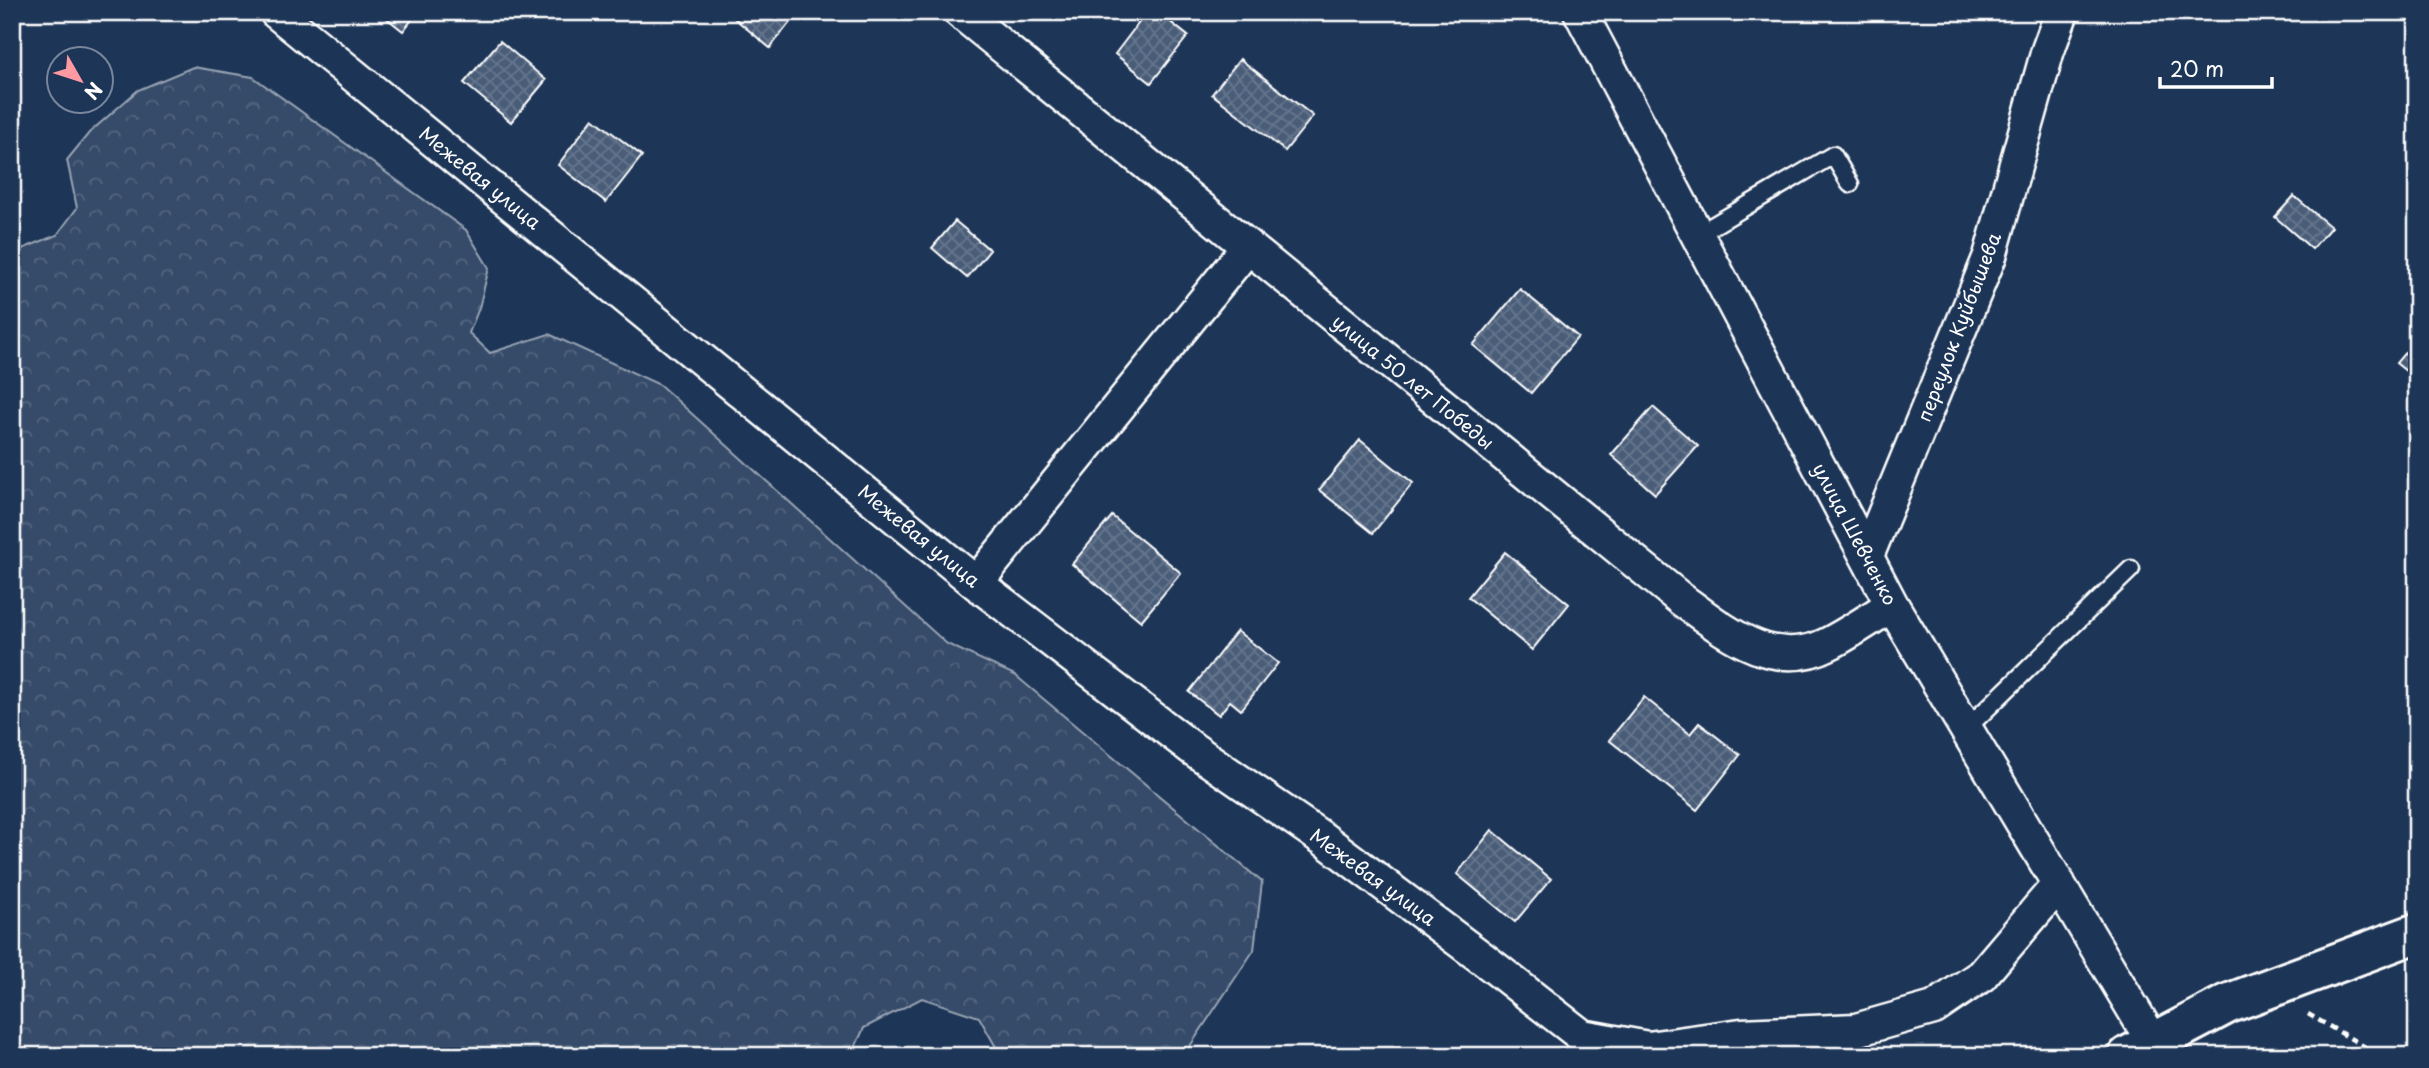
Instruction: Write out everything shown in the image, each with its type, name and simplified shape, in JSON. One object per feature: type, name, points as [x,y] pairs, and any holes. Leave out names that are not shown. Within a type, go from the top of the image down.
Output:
[{"type":"street","name":"Межевая улица","points":[[275,12],[976,583],[1193,749],[1322,838],[1582,1036],[1648,1048],[1741,1035],[1856,1030],[1934,1008],[1981,976],[2059,884]]},
{"type":"street","name":"улица 50 лет Победы","points":[[960,12],[1247,248],[1682,600],[1723,630],[1766,652],[1793,654],[1826,645],[1892,605]]},
{"type":"street","name":"улица Шевченко","points":[[1580,12],[1892,605],[2059,884],[2141,1049]]},
{"type":"street","name":"переулок Куйбышева","points":[[1867,556],[1990,256],[2048,50],[2062,12]]},
{"type":"street","points":[[976,583],[1247,248]]},
{"type":"street","points":[[2141,1049],[2227,1004],[2417,933]]},
{"type":"lane","points":[[1697,235],[1833,155],[1850,184]]},
{"type":"lane","points":[[1966,729],[2130,569]]},
{"type":"path","points":[[2264,990],[2381,1056]]},
{"type":"green space","points":[[193,67],[253,77],[466,230],[489,268],[479,308],[469,333],[490,353],[549,334],[660,385],[947,644],[1015,675],[1262,882],[1254,950],[1188,1049],[1178,1056],[1001,1056],[979,1017],[922,998],[864,1028],[851,1056],[12,1056],[12,253],[57,235],[77,208],[67,160],[89,133],[108,116],[116,116],[116,109],[138,90]]},
{"type":"building","points":[[379,12],[418,12],[403,31]]},
{"type":"building","points":[[727,12],[798,12],[770,48]]},
{"type":"building","points":[[1147,12],[1158,12],[1188,36],[1151,83],[1115,54]]},
{"type":"building","points":[[500,41],[546,80],[511,122],[464,83]]},
{"type":"building","points":[[1240,59],[1313,116],[1285,151],[1212,94]]},
{"type":"building","points":[[593,118],[642,156],[606,202],[558,165]]},
{"type":"building","points":[[2294,196],[2331,227],[2312,249],[2275,217]]},
{"type":"building","points":[[955,221],[990,250],[967,278],[932,248]]},
{"type":"building","points":[[1520,289],[1578,337],[1531,393],[1473,345]]},
{"type":"building","points":[[2417,338],[2417,380],[2396,363]]},
{"type":"building","points":[[1653,407],[1698,446],[1655,494],[1611,455]]},
{"type":"building","points":[[1360,440],[1413,483],[1373,533],[1319,490]]},
{"type":"building","points":[[1112,516],[1181,573],[1141,621],[1072,564]]},
{"type":"building","points":[[1505,552],[1569,604],[1532,650],[1468,597]]},
{"type":"building","points":[[1237,631],[1278,663],[1241,710],[1230,701],[1219,715],[1189,692]]},
{"type":"building","points":[[1644,697],[1690,734],[1699,723],[1740,755],[1697,810],[1609,740]]},
{"type":"building","points":[[1492,830],[1551,879],[1515,922],[1457,874]]}]
